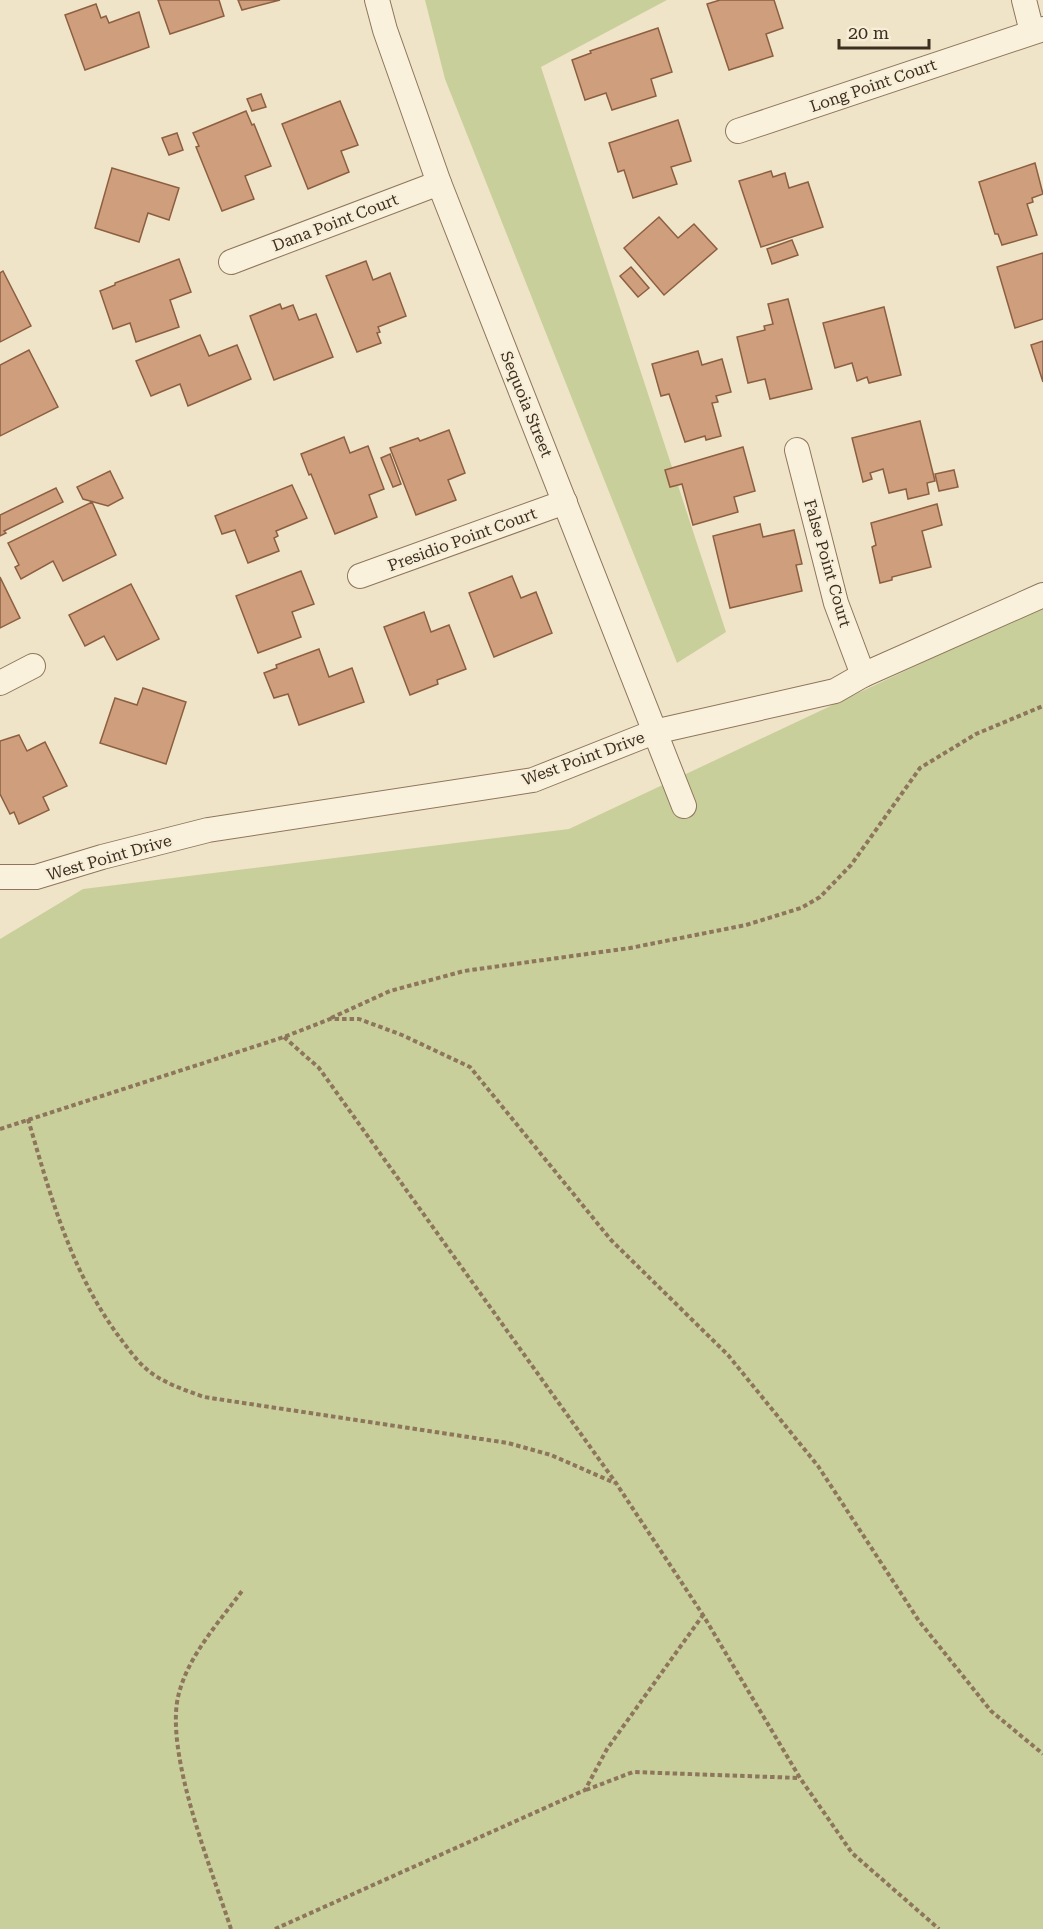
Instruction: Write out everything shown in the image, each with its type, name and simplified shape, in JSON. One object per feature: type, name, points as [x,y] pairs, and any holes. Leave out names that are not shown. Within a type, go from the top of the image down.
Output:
[{"type":"street","name":"Sequoia Street","points":[[377,0],[385,30],[439,183],[684,806]]},
{"type":"street","points":[[1024,0],[1037,30]]},
{"type":"street","name":"Long Point Court","points":[[738,131],[1037,30]]},
{"type":"street","name":"Dana Point Court","points":[[231,262],[439,183]]},
{"type":"street","name":"False Point Court","points":[[797,450],[836,603],[862,675]]},
{"type":"street","name":"Presidio Point Court","points":[[360,576],[565,502]]},
{"type":"street","name":"West Point Drive","points":[[0,877],[36,878],[102,857],[208,830],[533,780],[654,732],[835,691],[862,675],[1043,595]]},
{"type":"street","points":[[0,683],[33,666]]},
{"type":"path","points":[[0,1129],[284,1037],[390,992],[464,971],[630,948],[746,925],[801,908],[820,897],[851,865],[920,768],[976,734],[1043,706]]},
{"type":"path","points":[[330,1019],[359,1019],[402,1035],[470,1067],[611,1240],[728,1355],[818,1466],[933,1639],[991,1712],[1043,1754]]},
{"type":"path","points":[[284,1037],[319,1068],[615,1483],[703,1615],[800,1778],[852,1853],[939,1929]]},
{"type":"path","points":[[28,1119],[55,1213],[86,1287],[131,1353],[148,1371],[169,1384],[204,1397],[508,1443],[551,1455],[615,1483]]},
{"type":"path","points":[[231,1929],[178,1758],[176,1715],[179,1692],[198,1651],[242,1591]]},
{"type":"path","points":[[585,1790],[607,1749],[703,1615]]},
{"type":"path","points":[[275,1929],[585,1790],[633,1772],[800,1778]]},
{"type":"green space","points":[[425,0],[667,0],[541,67],[726,632],[677,663],[445,79]]},
{"type":"green space","points":[[1043,606],[1043,1929],[0,1929],[0,939],[83,889],[569,829]]},
{"type":"building","points":[[158,0],[219,0],[224,16],[170,34]]},
{"type":"building","points":[[238,0],[280,0],[242,10]]},
{"type":"building","points":[[720,0],[774,0],[783,28],[766,34],[773,56],[729,70],[707,4]]},
{"type":"building","points":[[96,4],[101,18],[106,16],[109,23],[139,12],[149,47],[85,70],[65,15]]},
{"type":"building","points":[[658,28],[672,72],[651,79],[656,96],[612,110],[606,93],[585,100],[572,60],[591,53],[590,51]]},
{"type":"building","points":[[261,94],[266,107],[252,111],[247,99]]},
{"type":"building","points":[[340,101],[358,145],[341,151],[349,172],[308,189],[282,124]]},
{"type":"building","points":[[246,111],[252,125],[254,124],[271,166],[245,176],[254,199],[222,211],[196,147],[199,146],[193,133]]},
{"type":"building","points":[[678,120],[691,161],[671,167],[677,184],[633,198],[624,170],[618,172],[609,143]]},
{"type":"building","points":[[177,133],[183,150],[169,155],[162,138]]},
{"type":"building","points":[[1035,163],[1043,194],[1032,198],[1033,202],[1027,204],[1037,235],[1002,245],[998,234],[995,234],[979,182]]},
{"type":"building","points":[[112,168],[179,188],[169,220],[148,213],[139,242],[95,228]]},
{"type":"building","points":[[771,171],[773,177],[785,173],[789,188],[808,182],[823,227],[761,247],[739,181]]},
{"type":"building","points":[[659,217],[678,238],[694,224],[717,249],[664,295],[624,248]]},
{"type":"building","points":[[792,240],[798,255],[772,264],[767,249]]},
{"type":"building","points":[[1043,253],[1043,319],[1015,328],[997,267]]},
{"type":"building","points":[[179,259],[191,292],[170,300],[179,327],[136,342],[130,323],[113,329],[100,291]]},
{"type":"building","points":[[366,261],[373,280],[390,273],[406,316],[378,327],[380,332],[377,333],[381,343],[357,352],[326,276]]},
{"type":"building","points":[[631,267],[649,288],[638,297],[620,276]]},
{"type":"building","points":[[3,271],[31,326],[0,342],[0,273]]},
{"type":"building","points":[[788,299],[812,389],[770,399],[765,379],[748,383],[737,337],[765,330],[764,326],[773,324],[768,304]]},
{"type":"building","points":[[280,304],[282,309],[293,305],[299,320],[316,314],[333,357],[274,380],[250,316]]},
{"type":"building","points":[[884,307],[901,375],[869,383],[867,377],[857,381],[852,363],[835,368],[823,323]]},
{"type":"building","points":[[200,335],[209,356],[237,345],[251,379],[188,406],[180,384],[151,396],[136,361]]},
{"type":"building","points":[[1043,341],[1043,382],[1031,345]]},
{"type":"building","points":[[29,350],[58,407],[0,436],[0,365]]},
{"type":"building","points":[[698,351],[702,365],[722,359],[731,392],[716,396],[718,402],[712,403],[721,436],[706,440],[705,436],[685,442],[669,394],[661,396],[652,364]]},
{"type":"building","points":[[920,421],[935,481],[927,483],[929,494],[908,499],[906,489],[889,493],[883,469],[870,473],[872,479],[863,482],[852,438]]},
{"type":"building","points":[[449,430],[465,473],[448,480],[456,500],[416,515],[390,448],[418,438],[420,441]]},
{"type":"building","points":[[344,437],[350,453],[368,446],[384,489],[369,495],[377,517],[335,534],[301,454]]},
{"type":"building","points":[[743,447],[755,491],[734,497],[738,512],[693,525],[682,484],[670,487],[665,470]]},
{"type":"building","points":[[390,454],[401,484],[393,487],[381,458]]},
{"type":"building","points":[[954,470],[958,487],[939,491],[935,474]]},
{"type":"building","points":[[110,471],[123,498],[108,506],[83,499],[77,487]]},
{"type":"building","points":[[292,485],[307,518],[276,531],[278,536],[274,538],[279,551],[248,563],[235,530],[222,534],[215,516]]},
{"type":"building","points":[[56,488],[63,502],[4,531],[6,533],[0,536],[0,515]]},
{"type":"building","points":[[92,502],[116,555],[63,581],[53,561],[21,579],[15,567],[19,565],[8,543]]},
{"type":"building","points":[[937,504],[942,525],[922,531],[931,567],[892,577],[892,580],[880,583],[872,547],[876,545],[871,523]]},
{"type":"building","points":[[760,524],[763,537],[794,530],[802,564],[796,565],[802,591],[730,608],[713,536]]},
{"type":"building","points":[[301,571],[314,604],[292,612],[301,637],[258,653],[236,596]]},
{"type":"building","points":[[512,576],[521,598],[536,592],[552,633],[494,657],[469,593]]},
{"type":"building","points":[[0,577],[20,618],[0,628]]},
{"type":"building","points":[[131,584],[159,639],[117,660],[104,636],[85,646],[69,615]]},
{"type":"building","points":[[424,612],[431,632],[449,625],[466,669],[437,680],[438,684],[410,695],[384,627]]},
{"type":"building","points":[[319,649],[329,677],[352,668],[364,702],[299,725],[288,694],[274,698],[264,673],[277,668],[276,665]]},
{"type":"building","points":[[143,688],[186,702],[166,764],[100,743],[115,698],[137,705]]},
{"type":"building","points":[[19,735],[27,751],[45,742],[67,786],[43,797],[49,810],[19,824],[14,812],[10,814],[0,794],[0,741]]}]
